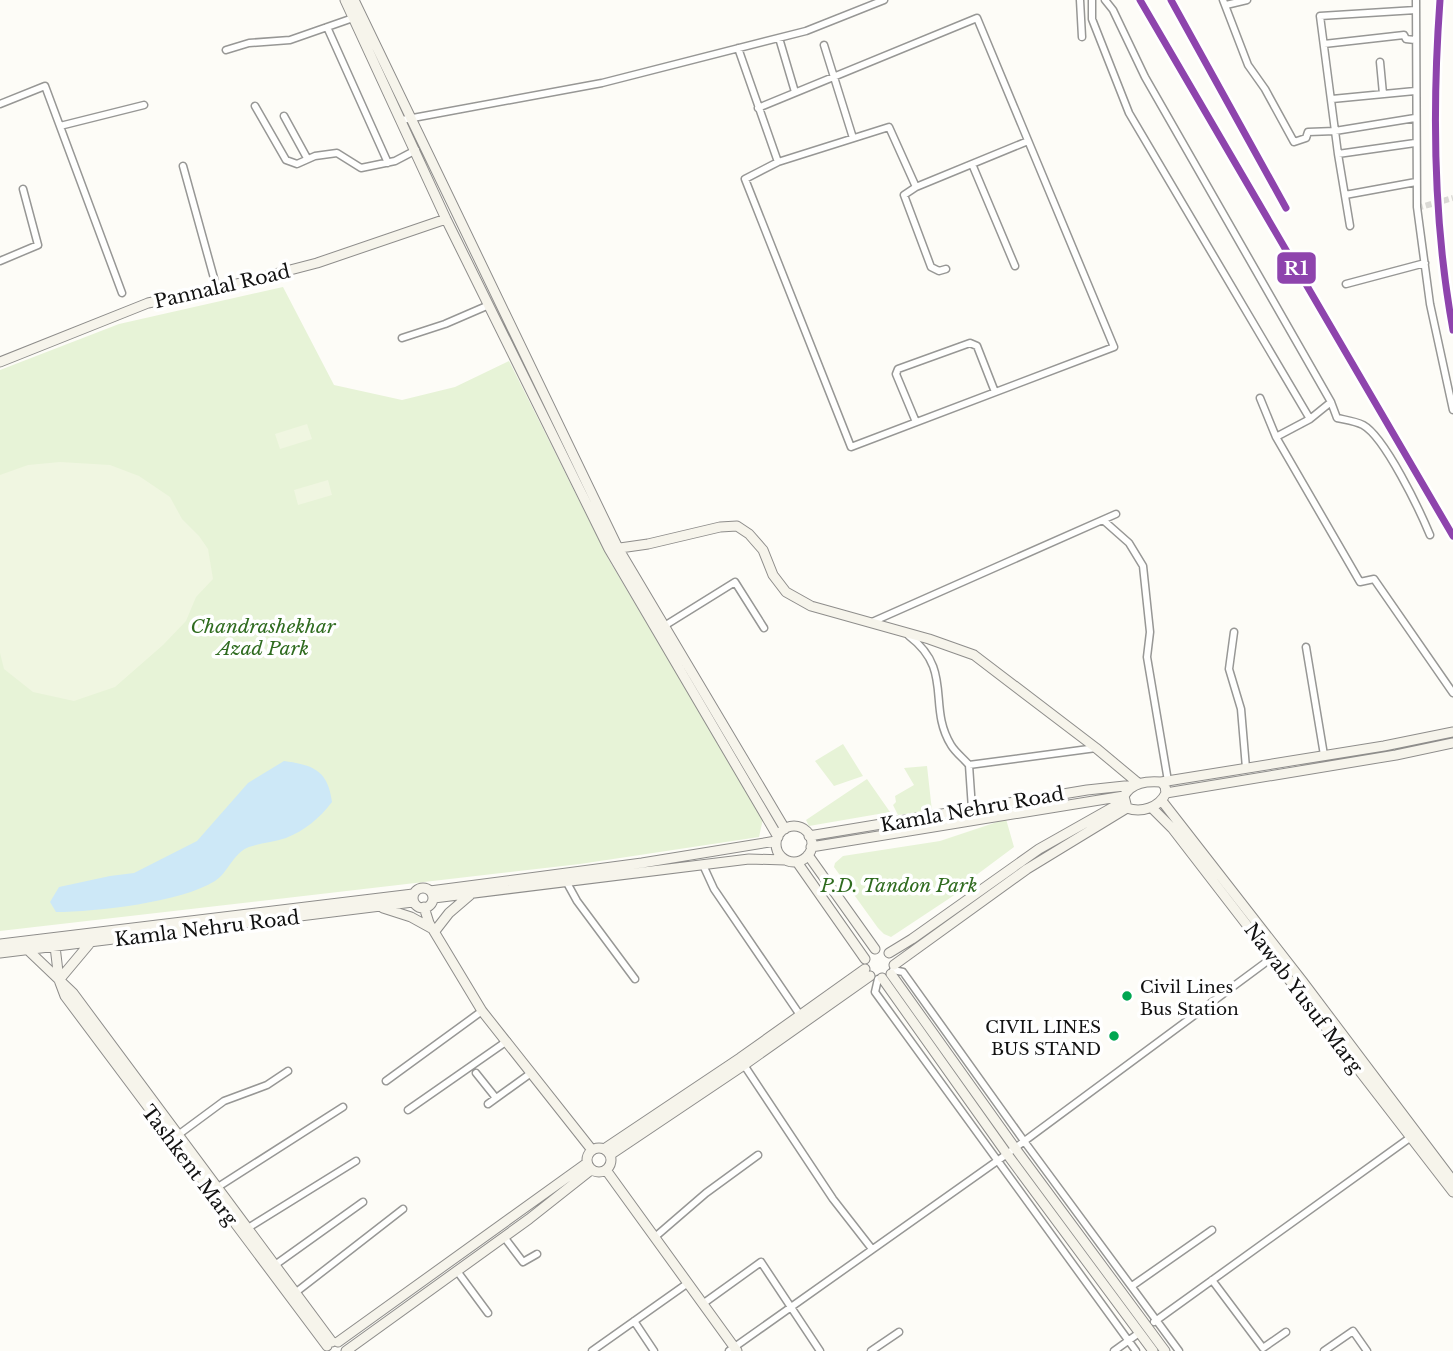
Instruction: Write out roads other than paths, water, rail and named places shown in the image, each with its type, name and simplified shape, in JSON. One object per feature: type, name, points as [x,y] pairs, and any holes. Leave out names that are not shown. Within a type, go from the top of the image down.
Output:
[{"type":"main road","points":[[345,0],[407,119],[416,150],[446,219],[613,549],[780,836],[777,851],[785,860]]},
{"type":"main road","points":[[354,0],[407,119],[613,549]]},
{"type":"main road","name":"Pannalal Road","points":[[0,362],[148,303],[217,289],[317,263],[446,219]]},
{"type":"main road","points":[[413,898],[422,889],[430,900],[435,931],[482,1011],[592,1150],[607,1152],[744,1065],[1125,802],[1136,784],[1096,748],[974,655],[905,632],[811,606],[786,592],[773,575],[763,550],[749,534],[737,526],[720,527],[648,544],[613,549]]},
{"type":"main road","points":[[1453,732],[1165,781],[1164,797],[1453,1181]]},
{"type":"main road","points":[[1412,741],[1414,751]]},
{"type":"main road","points":[[1152,808],[1164,797],[1453,743]]},
{"type":"main road","name":"Kamla Nehru Road","points":[[809,836],[1087,790],[1165,781]]},
{"type":"main road","points":[[607,1152],[800,1015],[880,971],[889,953],[1039,849],[1125,802]]},
{"type":"main road","name":"Kamla Nehru Road","points":[[810,851],[1125,802],[1131,810],[1152,808]]},
{"type":"main road","name":"Nawab Yusuf Marg","points":[[1152,808],[1172,828],[1453,1192]]},
{"type":"main road","points":[[430,900],[780,836],[796,827],[809,836],[810,851],[875,949],[880,971]]},
{"type":"main road","points":[[797,862],[810,851]]},
{"type":"main road","points":[[413,898],[430,900],[749,859],[797,862],[1143,1330],[1165,1351]]},
{"type":"main road","points":[[435,931],[449,913],[472,894]]},
{"type":"main road","name":"Kamla Nehru Road","points":[[0,944],[90,943],[378,906],[413,898]]},
{"type":"main road","name":"Kamla Nehru Road","points":[[0,953],[29,951],[55,943],[413,898]]},
{"type":"main road","points":[[378,906],[411,917],[435,931]]},
{"type":"main road","name":"Tashkent Marg","points":[[55,943],[59,980],[65,996],[118,1070],[331,1345]]},
{"type":"main road","points":[[29,951],[59,980],[90,943]]},
{"type":"main road","points":[[875,949],[889,953]]},
{"type":"main road","name":"Tashkent Marg","points":[[59,980],[73,993],[218,1187],[331,1345]]},
{"type":"main road","points":[[589,1167],[587,1156],[592,1150]]},
{"type":"main road","points":[[589,1167],[598,1172],[606,1170],[611,1164],[607,1152]]},
{"type":"main road","points":[[331,1345],[589,1167]]},
{"type":"main road","points":[[331,1345],[344,1345],[346,1351],[504,1237],[589,1167]]},
{"type":"main road","points":[[606,1170],[704,1303],[733,1350]]},
{"type":"main road","points":[[1143,1330],[1153,1351]]},
{"type":"street","points":[[407,119],[602,83],[806,31],[884,0]]},
{"type":"street","points":[[1080,0],[1082,37]]},
{"type":"street","points":[[1091,0],[1093,19],[1129,113],[1310,419]]},
{"type":"street","points":[[1105,0],[1113,10],[1145,77],[1331,402],[1336,418],[1350,419],[1364,426],[1393,461],[1430,534]]},
{"type":"street","points":[[1247,0],[1225,2],[1248,65],[1265,89],[1294,142],[1306,138],[1308,132],[1335,131],[1415,118]]},
{"type":"street","points":[[1416,0],[1416,182],[1430,304],[1453,410]]},
{"type":"street","points":[[1350,226],[1320,16],[1416,10]]},
{"type":"street","points":[[226,50],[249,43],[289,40],[353,18]]},
{"type":"street","points":[[758,108],[977,18],[1114,347],[851,447],[746,179],[778,162],[889,127],[916,187]]},
{"type":"street","points":[[327,27],[388,163]]},
{"type":"street","points":[[1324,44],[1404,35],[1406,40],[1415,40]]},
{"type":"street","points":[[779,38],[795,92]]},
{"type":"street","points":[[824,46],[853,138]]},
{"type":"street","points":[[738,48],[778,162]]},
{"type":"street","points":[[1380,62],[1383,94]]},
{"type":"street","points":[[0,104],[45,86],[122,293]]},
{"type":"street","points":[[1332,99],[1415,91]]},
{"type":"street","points":[[60,126],[144,105]]},
{"type":"street","points":[[255,106],[286,160],[297,164],[307,158],[337,153],[361,168],[388,163],[416,150]]},
{"type":"street","points":[[284,116],[307,158]]},
{"type":"street","points":[[946,269],[939,271],[932,267],[904,195],[916,187],[1028,141]]},
{"type":"street","points":[[1338,154],[1415,143]]},
{"type":"street","points":[[972,164],[1015,266]]},
{"type":"street","points":[[183,166],[217,289]]},
{"type":"street","points":[[1345,195],[1416,182]]},
{"type":"street","points":[[0,261],[38,245],[23,189]]},
{"type":"street","points":[[1346,284],[1425,263]]},
{"type":"street","points":[[402,338],[445,324],[489,305]]},
{"type":"street","points":[[916,422],[896,374],[898,369],[970,343],[978,346],[995,392]]},
{"type":"street","points":[[1260,398],[1276,437],[1360,582],[1374,579],[1453,693]]},
{"type":"street","points":[[1276,437],[1310,419],[1331,402]]},
{"type":"street","points":[[871,623],[1116,514]]},
{"type":"street","points":[[1103,520],[1129,543],[1143,566],[1150,632],[1147,657],[1165,781]]},
{"type":"street","points":[[660,629],[735,582],[764,628]]},
{"type":"street","points":[[905,632],[923,646],[937,672],[944,726],[951,745],[969,765],[972,809]]},
{"type":"street","points":[[1234,632],[1230,669],[1241,709],[1246,768]]},
{"type":"street","points":[[1306,647],[1324,755]]},
{"type":"street","points":[[969,765],[1096,748]]},
{"type":"street","points":[[703,865],[714,889],[800,1015]]},
{"type":"street","points":[[566,881],[577,901],[635,979]]},
{"type":"street","points":[[733,1350],[1024,1142],[1273,957]]},
{"type":"street","points":[[1136,1351],[876,992],[880,971],[903,972],[1024,1142],[1179,1351]]},
{"type":"street","points":[[386,1081],[482,1011]]},
{"type":"street","points":[[408,1110],[506,1041]]},
{"type":"street","points":[[744,1065],[832,1199],[872,1249]]},
{"type":"street","points":[[178,1135],[225,1101],[267,1084],[288,1070]]},
{"type":"street","points":[[476,1073],[496,1098]]},
{"type":"street","points":[[488,1104],[531,1073]]},
{"type":"street","points":[[218,1187],[343,1107]]},
{"type":"street","points":[[1114,1351],[1411,1137]]},
{"type":"street","points":[[655,1237],[706,1193],[758,1155]]},
{"type":"street","points":[[248,1228],[356,1161]]},
{"type":"street","points":[[275,1265],[363,1202]]},
{"type":"street","points":[[295,1293],[403,1209]]},
{"type":"street","points":[[1132,1286],[1212,1230]]},
{"type":"street","points":[[504,1237],[523,1262],[537,1254]]},
{"type":"street","points":[[704,1303],[761,1262],[820,1351]]},
{"type":"street","points":[[457,1270],[488,1313]]},
{"type":"street","points":[[1212,1280],[1263,1348],[1286,1332]]},
{"type":"street","points":[[592,1351],[688,1283]]},
{"type":"street","points":[[634,1321],[654,1351]]},
{"type":"street","points":[[1324,1350],[1353,1331],[1367,1351]]},
{"type":"street","points":[[871,1351],[899,1332]]},
{"type":"water","points":[[284,761],[311,767],[323,776],[330,791],[332,802],[305,828],[286,838],[243,850],[215,881],[182,895],[115,908],[56,912],[50,902],[59,887],[134,873],[197,841],[248,783]]},
{"type":"tunnel","points":[[1417,208],[1453,198]]},
{"type":"place","name":"Civil Lines Bus Station","points":[[1127,996]]},
{"type":"place","name":"CIVIL LINES BUS STAND","points":[[1114,1036]]},
{"type":"park label","name":"Chandrashekhar Azad Park","points":[[263,637]]},
{"type":"park label","name":"P.D. Tandon Park","points":[[899,885]]}]
